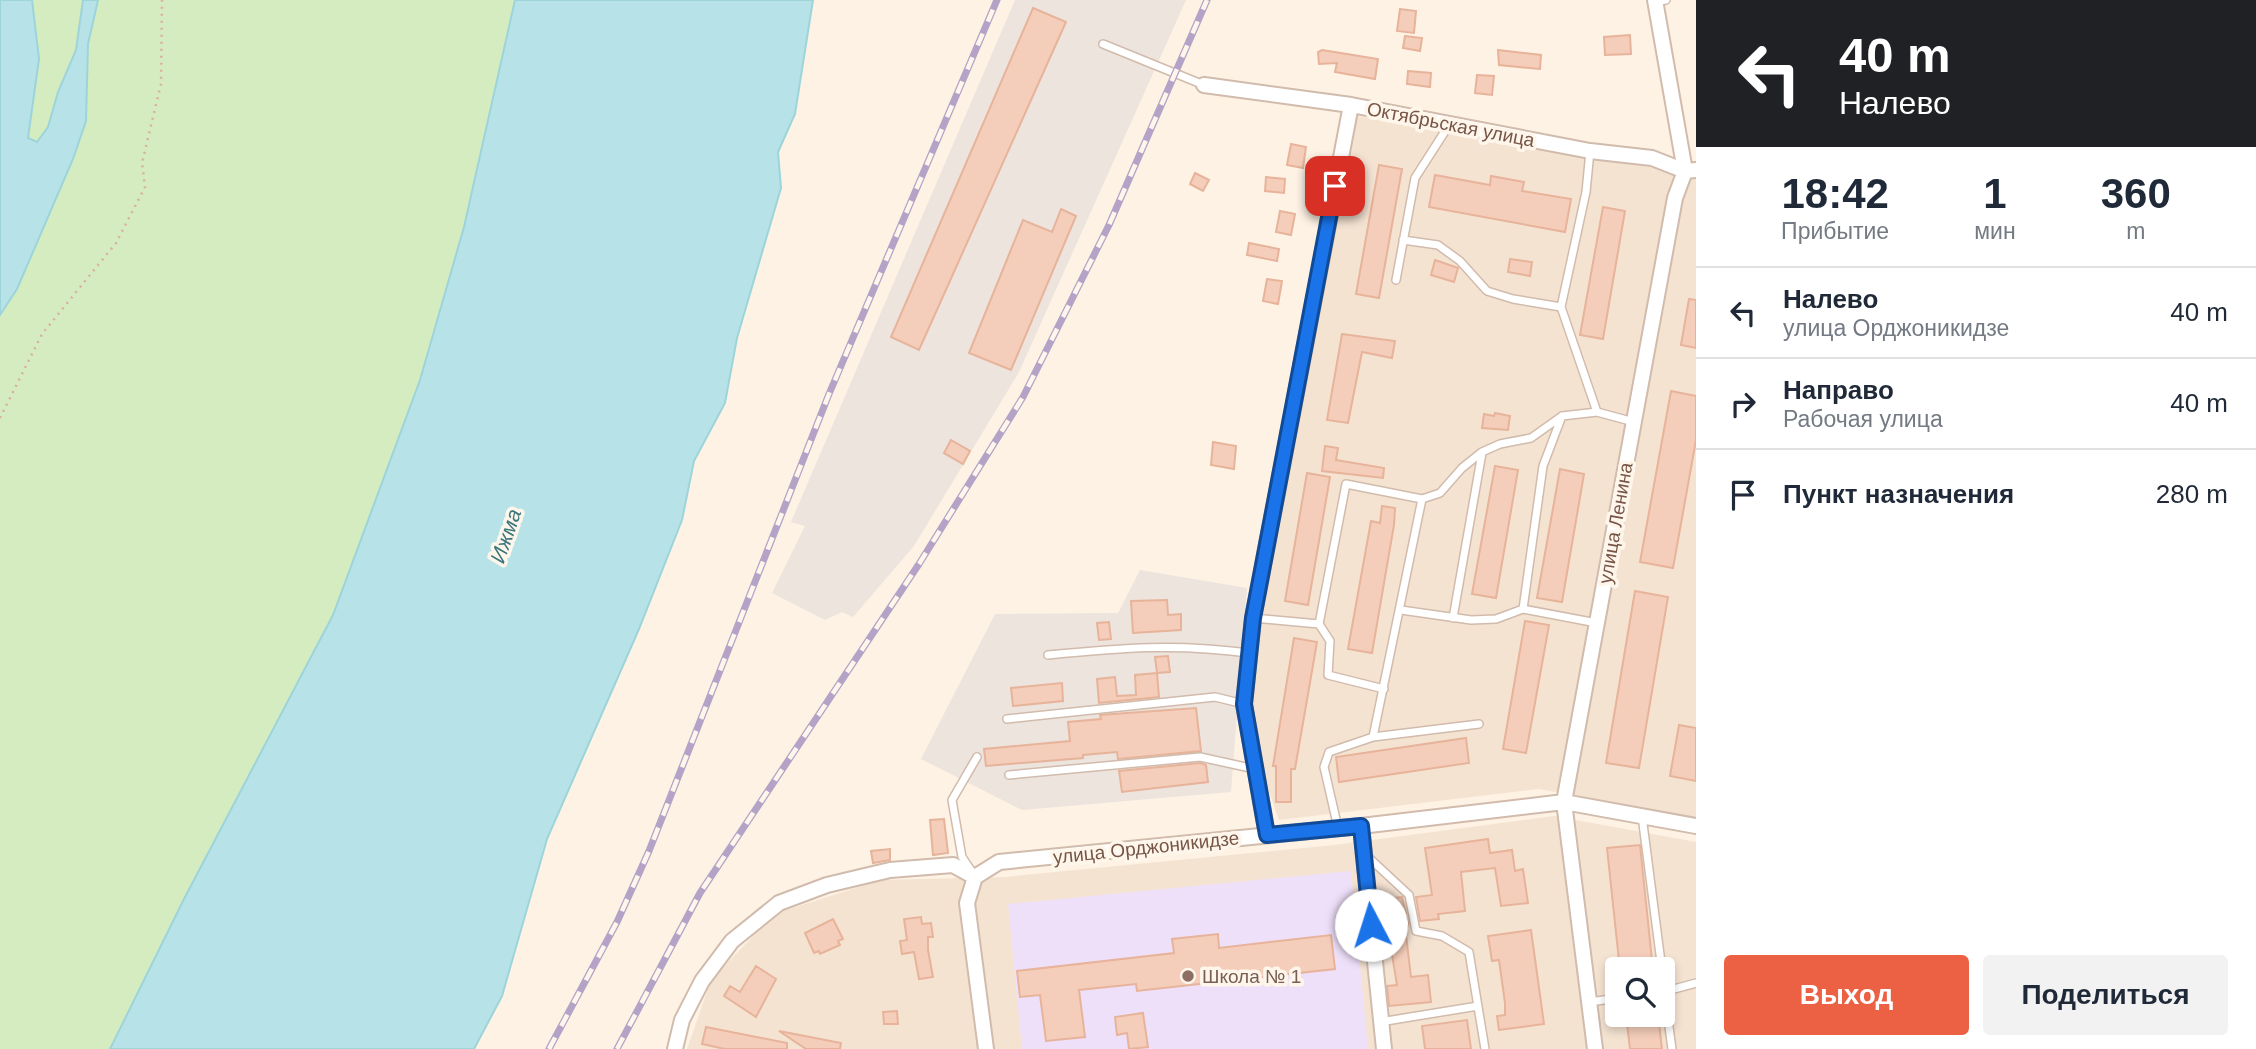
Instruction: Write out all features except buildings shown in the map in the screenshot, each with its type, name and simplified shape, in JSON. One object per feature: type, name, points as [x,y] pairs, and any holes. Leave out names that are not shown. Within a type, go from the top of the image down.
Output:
[{"type":"street","name":"улица Ленина","points":[[1595,1049],[1564,802],[1675,198],[1691,170],[1659,1]]},
{"type":"street","name":"Октябрьская улица","points":[[1204,85],[1350,106],[1590,151],[1652,158],[1691,170]]},
{"type":"street","points":[[1267,835],[1244,704],[1253,618],[1350,106]]},
{"type":"street","name":"улица Орджоникидзе","points":[[975,877],[999,862],[1361,826],[1564,802],[1696,826]]},
{"type":"street","points":[[1361,826],[1384,1049]]},
{"type":"street","points":[[674,1049],[682,1020],[702,981],[732,941],[779,903],[827,885],[890,870],[953,865],[975,877],[967,903],[986,1049]]},
{"type":"lane","points":[[1103,44],[1204,85]]},
{"type":"lane","points":[[1396,279],[1415,178],[1449,124]]},
{"type":"lane","points":[[1590,151],[1586,192],[1561,306],[1597,412]]},
{"type":"lane","points":[[1404,240],[1438,246],[1460,261],[1488,291],[1513,299],[1561,306]]},
{"type":"lane","points":[[1384,689],[1328,675],[1330,641],[1319,624],[1346,484],[1422,499],[1440,494],[1462,468],[1482,452],[1500,444],[1531,438],[1562,416],[1597,412],[1634,422]]},
{"type":"lane","points":[[1523,609],[1542,466],[1562,416]]},
{"type":"lane","points":[[1453,618],[1482,452]]},
{"type":"lane","points":[[1373,737],[1422,499]]},
{"type":"lane","points":[[1401,610],[1453,618],[1496,619],[1523,609],[1597,624]]},
{"type":"lane","points":[[1253,618],[1319,624]]},
{"type":"lane","points":[[1048,655],[1149,645],[1196,646],[1250,653]]},
{"type":"lane","points":[[1007,719],[1215,697],[1244,704]]},
{"type":"lane","points":[[1338,828],[1324,767],[1329,752],[1373,737],[1479,724]]},
{"type":"lane","points":[[975,877],[962,857],[953,800],[977,757]]},
{"type":"lane","points":[[1009,775],[1200,757],[1255,769]]},
{"type":"lane","points":[[1642,816],[1660,957]]},
{"type":"lane","points":[[1364,853],[1409,895],[1416,931],[1443,936],[1469,952],[1485,1049]]},
{"type":"lane","points":[[1675,989],[1696,983]]},
{"type":"lane","points":[[1589,1002],[1605,1000]]},
{"type":"lane","points":[[1380,1022],[1478,1006]]},
{"type":"lane","points":[[1669,1027],[1672,1049]]},
{"type":"path","points":[[0,418],[41,334],[116,243],[145,187],[142,163],[160,83],[162,0]]},
{"type":"shaded area","points":[[1015,0],[1186,0],[1019,372],[914,546],[853,617],[842,612],[825,620],[772,593],[805,526],[791,522]]},
{"type":"shaded area","points":[[1356,116],[1696,175],[1696,817],[1539,789],[1279,820],[1264,777],[1253,698],[1258,634]]},
{"type":"shaded area","points":[[1140,570],[1247,588],[1231,792],[1022,810],[921,759],[995,614],[1118,613]]},
{"type":"shaded area","points":[[1554,816],[1696,842],[1696,1049],[687,1049],[711,980],[774,914],[880,880],[1004,877],[1334,845]]},
{"type":"shaded area","name":"Школа № 1","points":[[1351,871],[1368,1049],[1022,1049],[1008,904]]},
{"type":"green space","points":[[32,0],[83,0],[76,50],[58,92],[48,127],[37,142],[28,138]]},
{"type":"green space","points":[[98,0],[515,0],[464,227],[420,380],[333,615],[184,899],[110,1049],[0,1049],[0,315],[17,289],[73,159],[86,122],[88,44]]},
{"type":"water","points":[[0,0],[32,0],[39,59],[28,138],[37,142],[48,127],[58,92],[76,50],[83,0],[98,0],[88,44],[86,121],[73,159],[17,289],[0,315]]},
{"type":"water","name":"Ижма","points":[[515,0],[813,0],[795,114],[778,152],[781,188],[737,338],[725,403],[694,461],[682,520],[639,629],[547,839],[502,996],[474,1049],[110,1049],[184,899],[333,615],[420,380],[464,227]]},
{"type":"railway","points":[[549,1049],[617,922],[649,851],[829,394],[997,0]]},
{"type":"railway","points":[[617,1049],[700,893],[919,564],[1023,397],[1109,225],[1207,0]]},
{"type":"place","name":"Школа № 1","points":[[1188,976]]},
{"type":"route","points":[[1335,186],[1253,618],[1244,704],[1267,835],[1361,826],[1371,925]]}]
